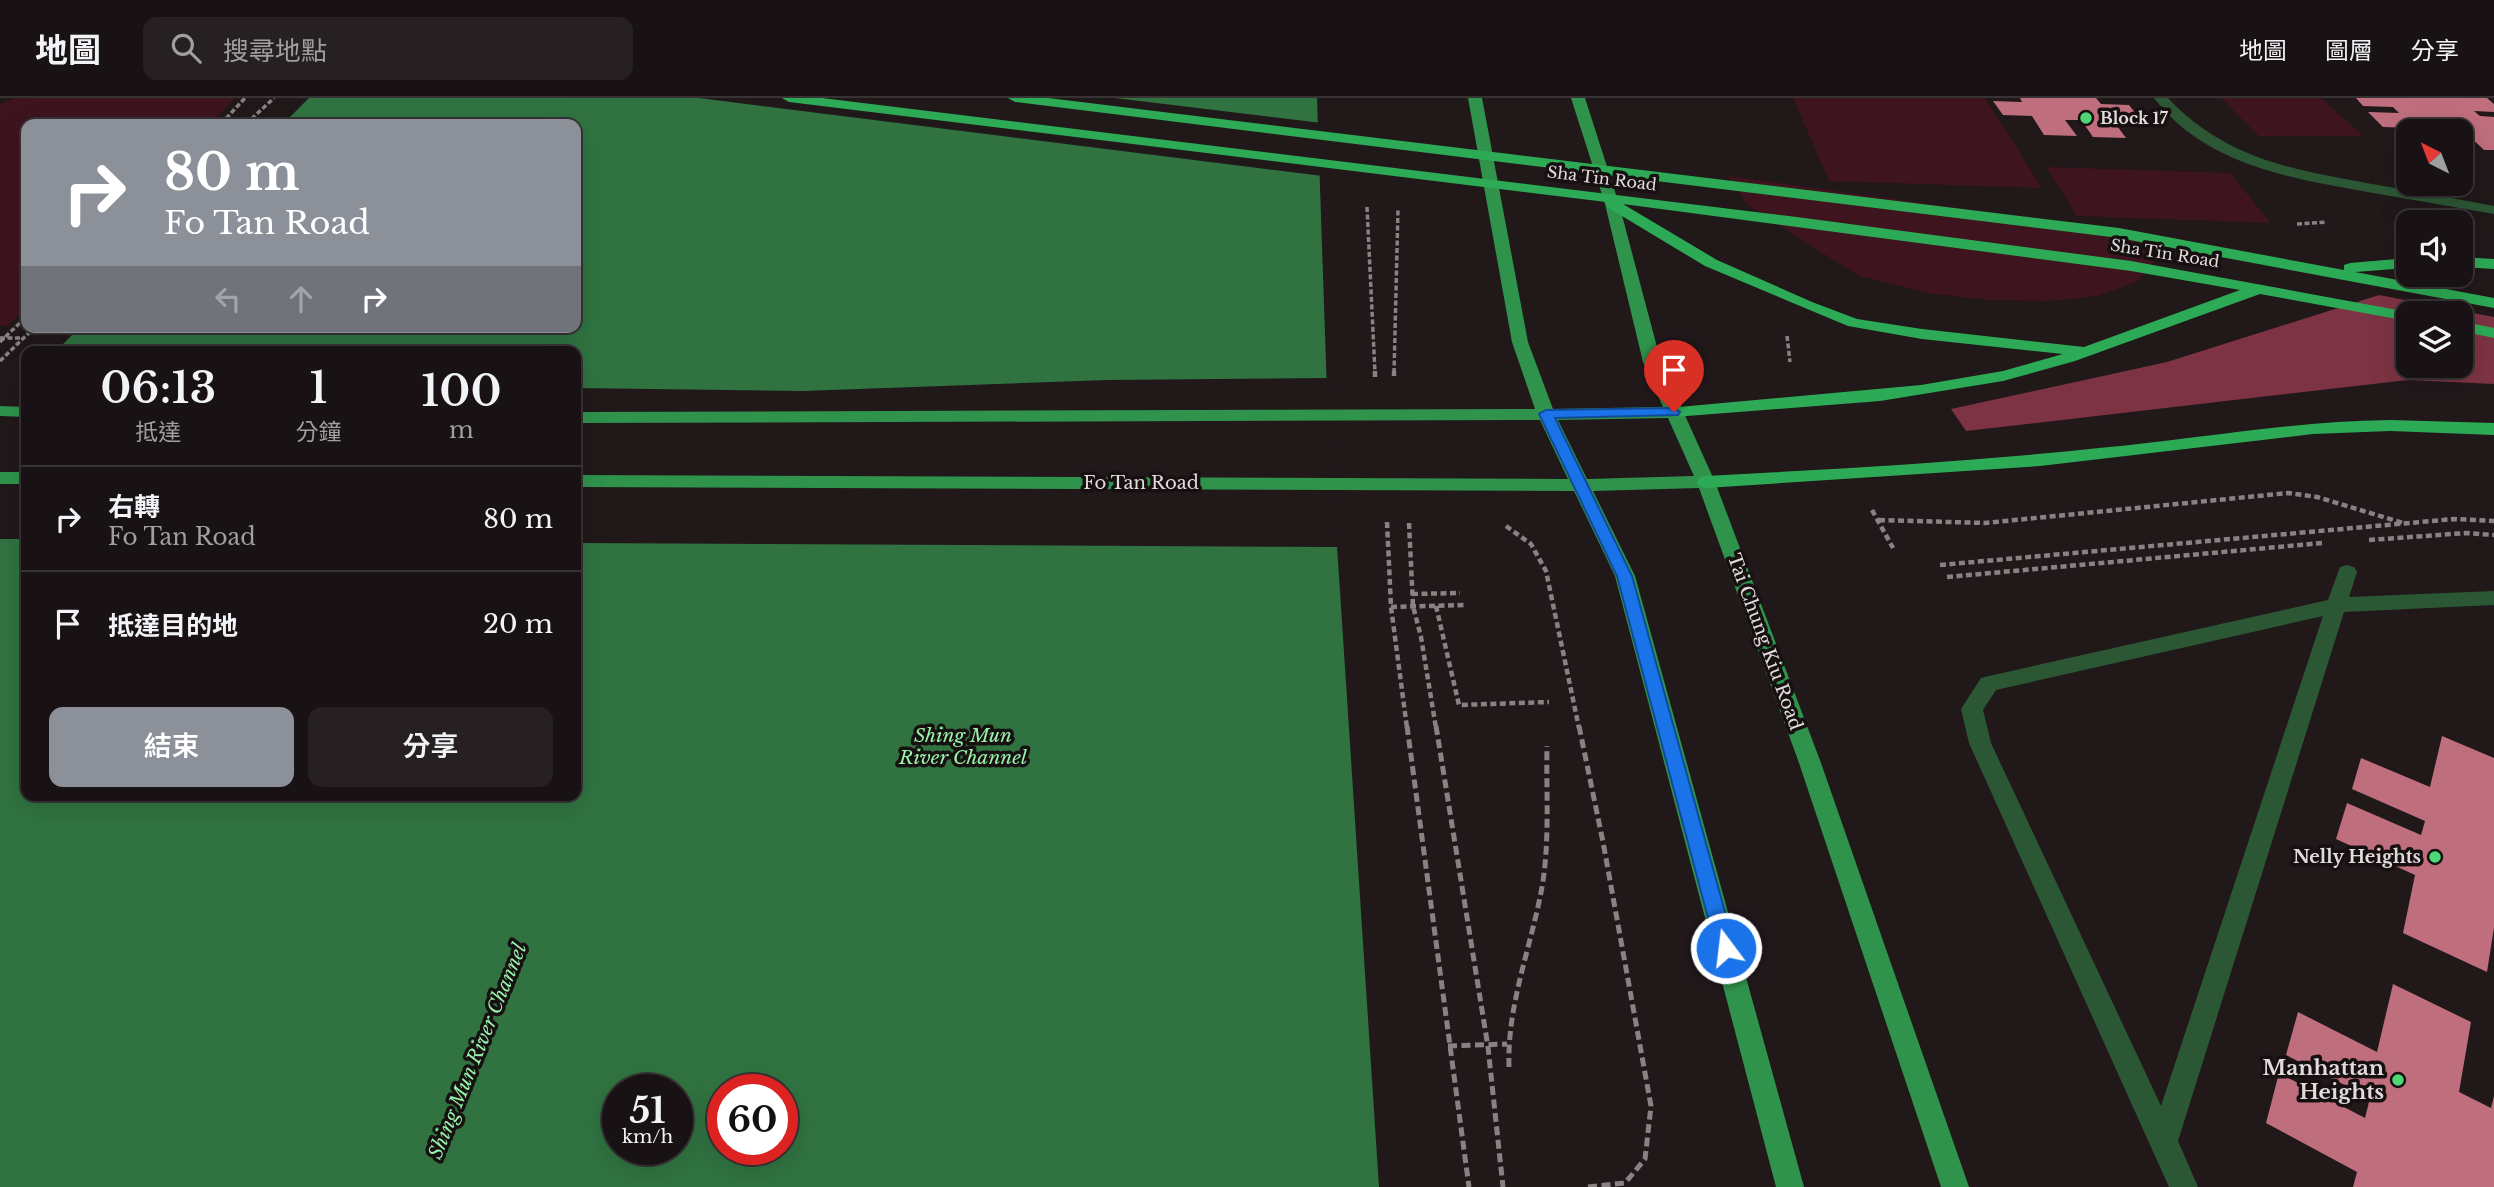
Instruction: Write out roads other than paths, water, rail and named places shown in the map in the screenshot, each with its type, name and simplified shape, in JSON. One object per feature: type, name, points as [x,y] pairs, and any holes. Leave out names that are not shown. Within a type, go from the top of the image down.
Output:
[{"type":"highway","name":"Sha Tin Road","points":[[789,98],[1789,220],[2117,264],[2396,314]]},
{"type":"highway","name":"Sha Tin Road","points":[[1015,98],[2119,233],[2494,303]]},
{"type":"highway","points":[[1612,204],[1711,262],[1805,305],[1854,323],[1922,334],[2092,352]]},
{"type":"highway","points":[[2473,263],[2494,264]]},
{"type":"highway","points":[[1674,412],[1875,396],[2001,376],[2092,352],[2288,281],[2343,269],[2396,264]]},
{"type":"highway","points":[[2473,329],[2494,333]]},
{"type":"highway","points":[[1706,482],[1861,473],[2151,449],[2287,430],[2344,426],[2494,429]]},
{"type":"main road","points":[[1475,98],[1520,342],[1546,414],[1625,576],[1790,1187]]},
{"type":"main road","name":"Tai Chung Kiu Road","points":[[1578,98],[1612,204],[1652,362],[1706,482],[1810,763],[1955,1187]]},
{"type":"main road","points":[[0,411],[21,412]]},
{"type":"main road","points":[[581,418],[1403,416],[1674,412]]},
{"type":"main road","points":[[0,478],[21,478]]},
{"type":"main road","name":"Fo Tan Road","points":[[581,481],[1581,485],[1706,482]]},
{"type":"street","points":[[2161,98],[2184,125],[2210,142],[2248,159],[2301,176],[2494,210]]},
{"type":"street","points":[[2164,1140],[2347,572]]},
{"type":"street","points":[[2184,1187],[1980,743],[1972,709],[1989,684],[2338,605],[2494,598]]},
{"type":"water","name":"Shing Mun River Channel","points":[[309,98],[1317,98],[1327,393],[1379,1187],[0,1187],[0,407],[21,386],[21,801],[581,801],[581,346],[61,346],[74,333],[581,333],[581,119],[288,119]]},
{"type":"place","name":"Block 17","points":[[2086,118]]},
{"type":"place","name":"Nelly Heights","points":[[2435,857]]},
{"type":"place","name":"Manhattan Heights","points":[[2398,1080]]}]
